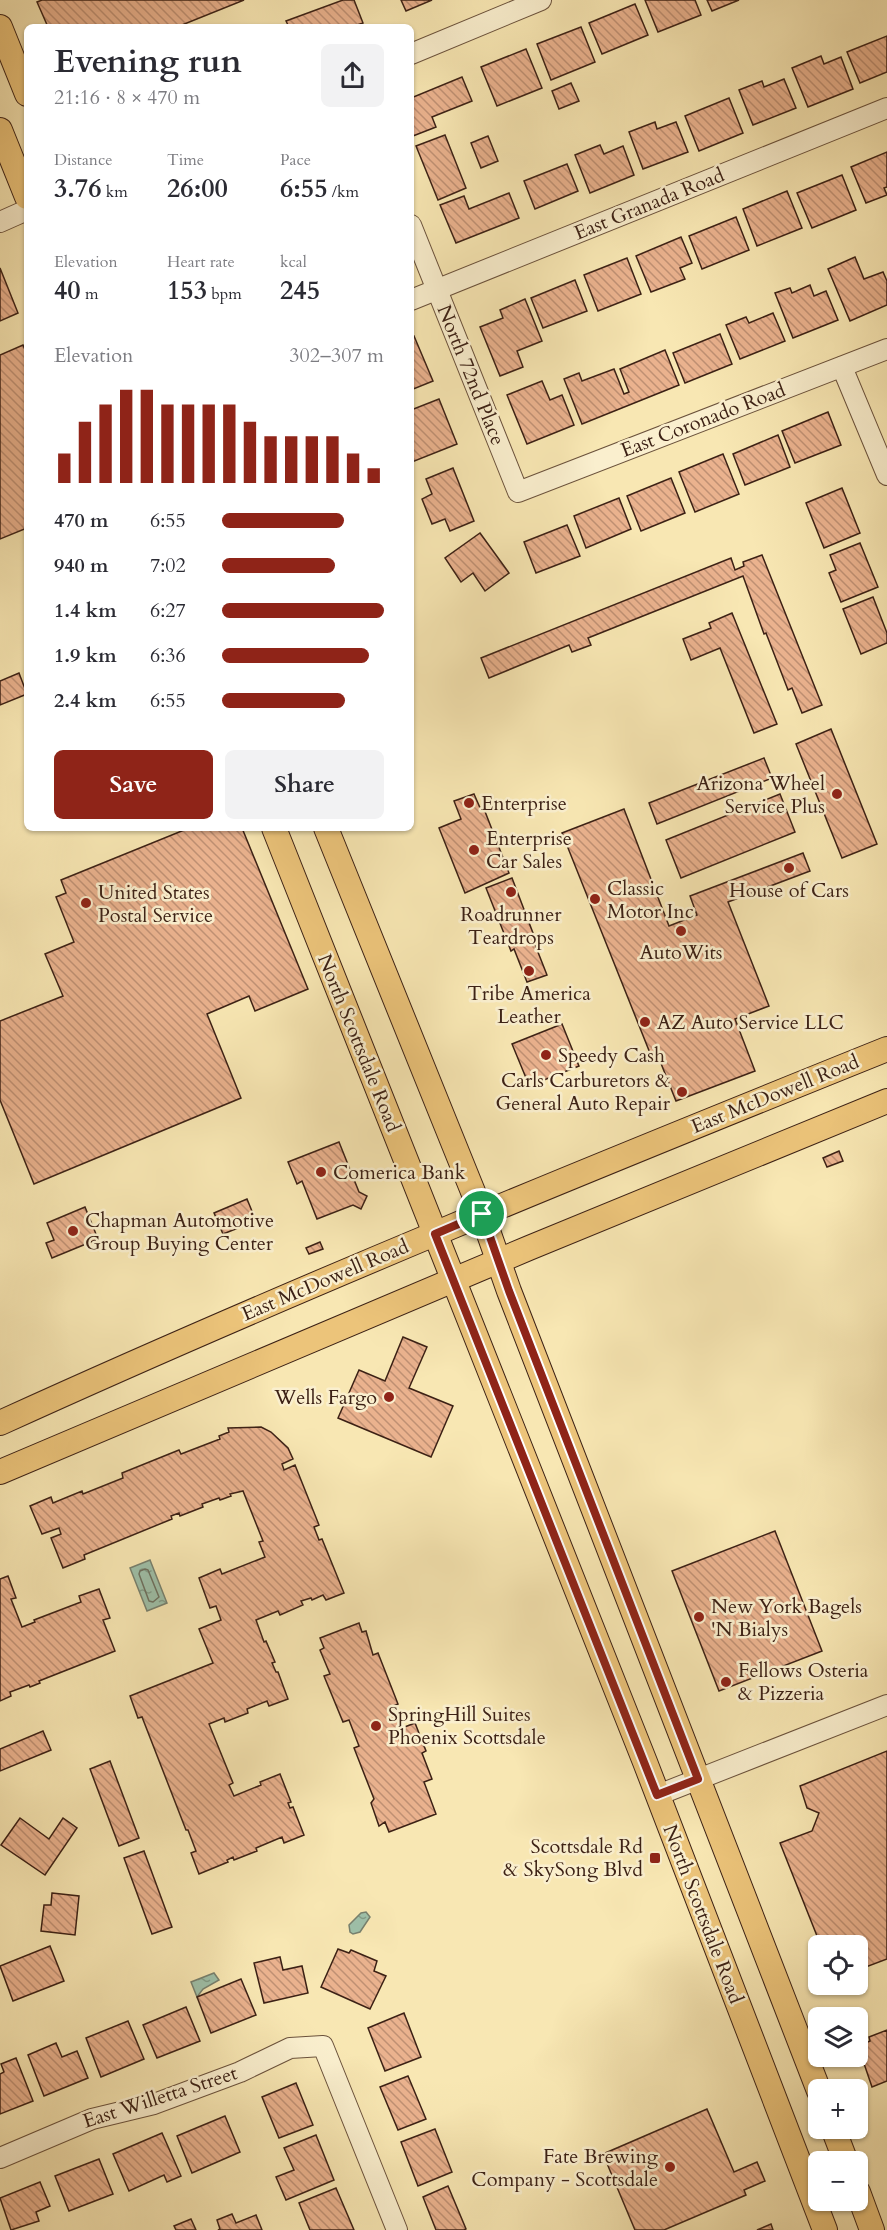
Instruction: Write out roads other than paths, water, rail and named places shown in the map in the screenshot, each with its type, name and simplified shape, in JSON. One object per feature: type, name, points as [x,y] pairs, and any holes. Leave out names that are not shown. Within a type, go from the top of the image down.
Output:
[{"type":"main road","points":[[0,27],[24,87]]},
{"type":"main road","points":[[0,130],[24,190]]},
{"type":"main road","name":"North Scottsdale Road","points":[[275,831],[657,1795],[825,2230]]},
{"type":"main road","points":[[327,831],[482,1214],[814,2079]]},
{"type":"main road","name":"East McDowell Road","points":[[0,1423],[153,1354],[482,1214],[887,1049]]},
{"type":"main road","points":[[0,1472],[452,1280],[887,1101]]},
{"type":"main road","points":[[865,2211],[872,2230]]},
{"type":"street","points":[[414,53],[542,0]]},
{"type":"street","name":"East Granada Road","points":[[414,299],[887,108]]},
{"type":"street","points":[[0,222],[24,211]]},
{"type":"street","name":"North 72nd Place","points":[[414,233],[518,492]]},
{"type":"street","name":"East Coronado Road","points":[[518,492],[887,349]]},
{"type":"street","points":[[842,367],[887,475]]},
{"type":"street","points":[[657,1795],[887,1705]]},
{"type":"street","name":"East Willetta Street","points":[[0,2158],[92,2119],[154,2104],[240,2072],[290,2048],[323,2046],[397,2230]]},
{"type":"water","points":[[150,1560],[167,1603],[147,1611],[130,1568]]},
{"type":"water","points":[[366,1912],[370,1917],[360,1932],[353,1934],[350,1932],[349,1925],[361,1913]]},
{"type":"water","points":[[214,1973],[219,1980],[203,1989],[197,1997],[191,1982]]},
{"type":"place","name":"Arizona Wheel Service Plus","points":[[837,794]]},
{"type":"place","name":"Enterprise","points":[[469,803]]},
{"type":"place","name":"Enterprise Car Sales","points":[[474,850]]},
{"type":"place","name":"House of Cars","points":[[789,868]]},
{"type":"place","name":"Roadrunner Teardrops","points":[[511,892]]},
{"type":"place","name":"Classic Motor Inc","points":[[595,899]]},
{"type":"place","name":"United States Postal Service","points":[[86,903]]},
{"type":"place","name":"AutoWits","points":[[681,931]]},
{"type":"place","name":"Tribe America Leather","points":[[529,971]]},
{"type":"place","name":"AZ Auto Service LLC","points":[[645,1022]]},
{"type":"place","name":"Speedy Cash","points":[[546,1055]]},
{"type":"place","name":"Carls Carburetors & General Auto Repair","points":[[682,1092]]},
{"type":"place","name":"Comerica Bank","points":[[321,1172]]},
{"type":"place","name":"Chapman Automotive Group Buying Center","points":[[73,1231]]},
{"type":"place","name":"Wells Fargo","points":[[389,1397]]},
{"type":"place","name":"New York Bagels 'N Bialys","points":[[699,1617]]},
{"type":"place","name":"Fellows Osteria & Pizzeria","points":[[726,1682]]},
{"type":"place","name":"SpringHill Suites Phoenix Scottsdale","points":[[376,1726]]},
{"type":"place","name":"Scottsdale Rd & SkySong Blvd","points":[[655,1858]]},
{"type":"place","name":"Fate Brewing Company - Scottsdale","points":[[670,2167]]}]
